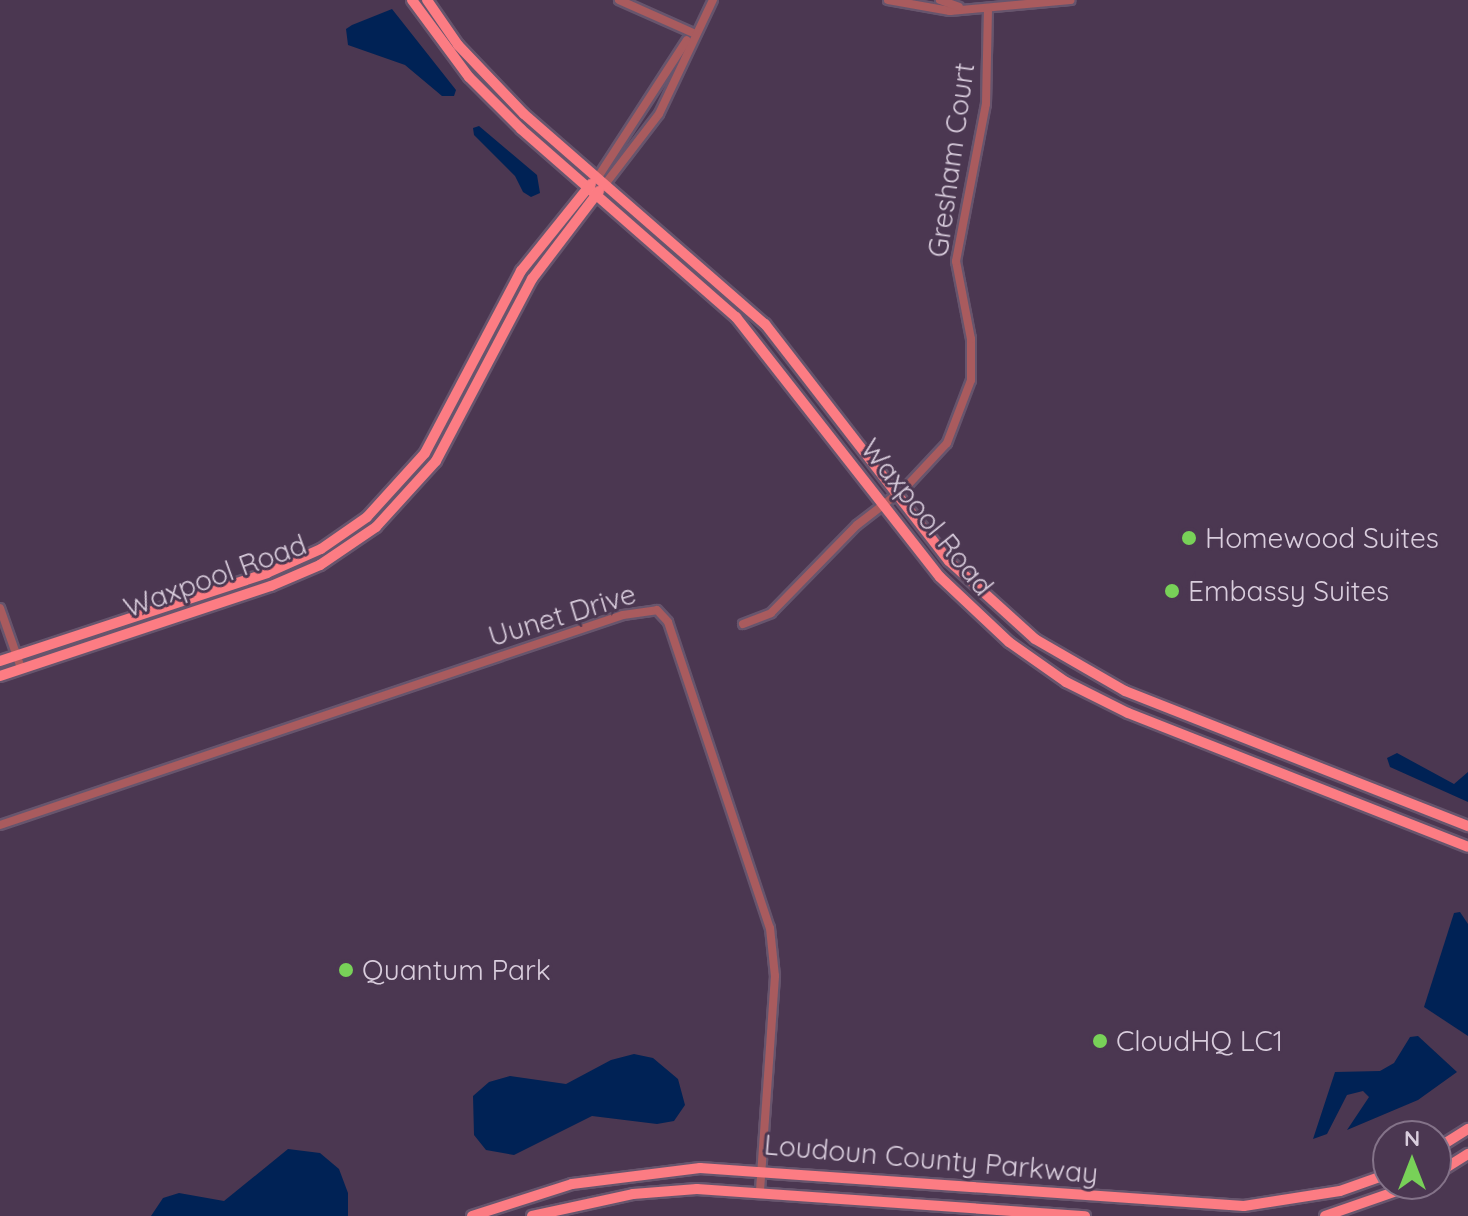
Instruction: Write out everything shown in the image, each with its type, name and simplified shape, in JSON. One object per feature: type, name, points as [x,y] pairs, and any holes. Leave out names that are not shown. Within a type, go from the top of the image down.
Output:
[{"type":"main road","points":[[412,0],[469,77],[592,191]]},
{"type":"main road","points":[[427,0],[492,83],[602,180]]},
{"type":"main road","name":"Waxpool Road","points":[[0,661],[267,573],[314,553],[367,517],[425,453],[521,271],[602,180],[765,324],[896,495],[985,599],[1035,639],[1094,676],[1468,826]]},
{"type":"main road","name":"Waxpool Road","points":[[592,191],[736,317],[883,505],[979,617],[1078,689],[1128,713],[1468,847]]},
{"type":"main road","name":"Waxpool Road","points":[[0,676],[271,586],[320,565],[376,527],[436,461],[532,279],[592,191]]},
{"type":"main road","name":"Loudoun County Parkway","points":[[472,1216],[541,1192],[614,1176],[700,1168],[761,1169],[1244,1206],[1308,1198],[1372,1179]]},
{"type":"main road","name":"Loudoun County Parkway","points":[[532,1216],[633,1194],[760,1190],[1085,1216]]},
{"type":"main road","points":[[1325,1216],[1372,1200]]},
{"type":"street","points":[[619,0],[693,33]]},
{"type":"street","points":[[602,180],[713,0]]},
{"type":"street","points":[[888,0],[944,11],[959,7],[988,8],[1070,0]]},
{"type":"street","points":[[940,0],[959,7]]},
{"type":"street","name":"Gresham Court","points":[[906,487],[947,443],[971,380],[971,339],[958,284],[957,247],[982,128],[988,8]]},
{"type":"street","points":[[602,180],[659,114],[693,33]]},
{"type":"street","points":[[743,624],[771,613],[896,495]]},
{"type":"street","points":[[0,608],[21,668]]},
{"type":"street","name":"Uunet Drive","points":[[0,825],[623,615],[657,610],[668,622],[770,928],[775,976],[760,1190]]},
{"type":"water","points":[[392,9],[456,90],[454,96],[442,96],[405,65],[348,45],[346,29]]},
{"type":"water","points":[[479,126],[537,175],[540,193],[531,197],[523,192],[515,176],[474,135],[473,128]]},
{"type":"water","points":[[1397,753],[1454,784],[1468,772],[1468,802],[1390,767],[1387,758]]},
{"type":"water","points":[[1460,912],[1468,924],[1468,1036],[1424,1007],[1454,913]]},
{"type":"water","points":[[1418,1036],[1457,1072],[1418,1100],[1347,1130],[1369,1097],[1363,1091],[1347,1095],[1327,1134],[1313,1139],[1335,1072],[1380,1071],[1394,1063],[1410,1037]]},
{"type":"water","points":[[634,1054],[653,1058],[678,1079],[685,1105],[674,1121],[657,1124],[592,1116],[514,1155],[486,1150],[474,1135],[473,1096],[489,1082],[510,1076],[566,1084],[611,1060]]},
{"type":"water","points":[[288,1149],[320,1153],[339,1169],[348,1193],[348,1216],[151,1216],[163,1198],[179,1193],[224,1201]]},
{"type":"place","name":"Homewood Suites","points":[[1189,538]]},
{"type":"place","name":"Embassy Suites","points":[[1172,591]]},
{"type":"place","name":"Quantum Park","points":[[346,970]]},
{"type":"place","name":"CloudHQ LC1","points":[[1100,1041]]}]
